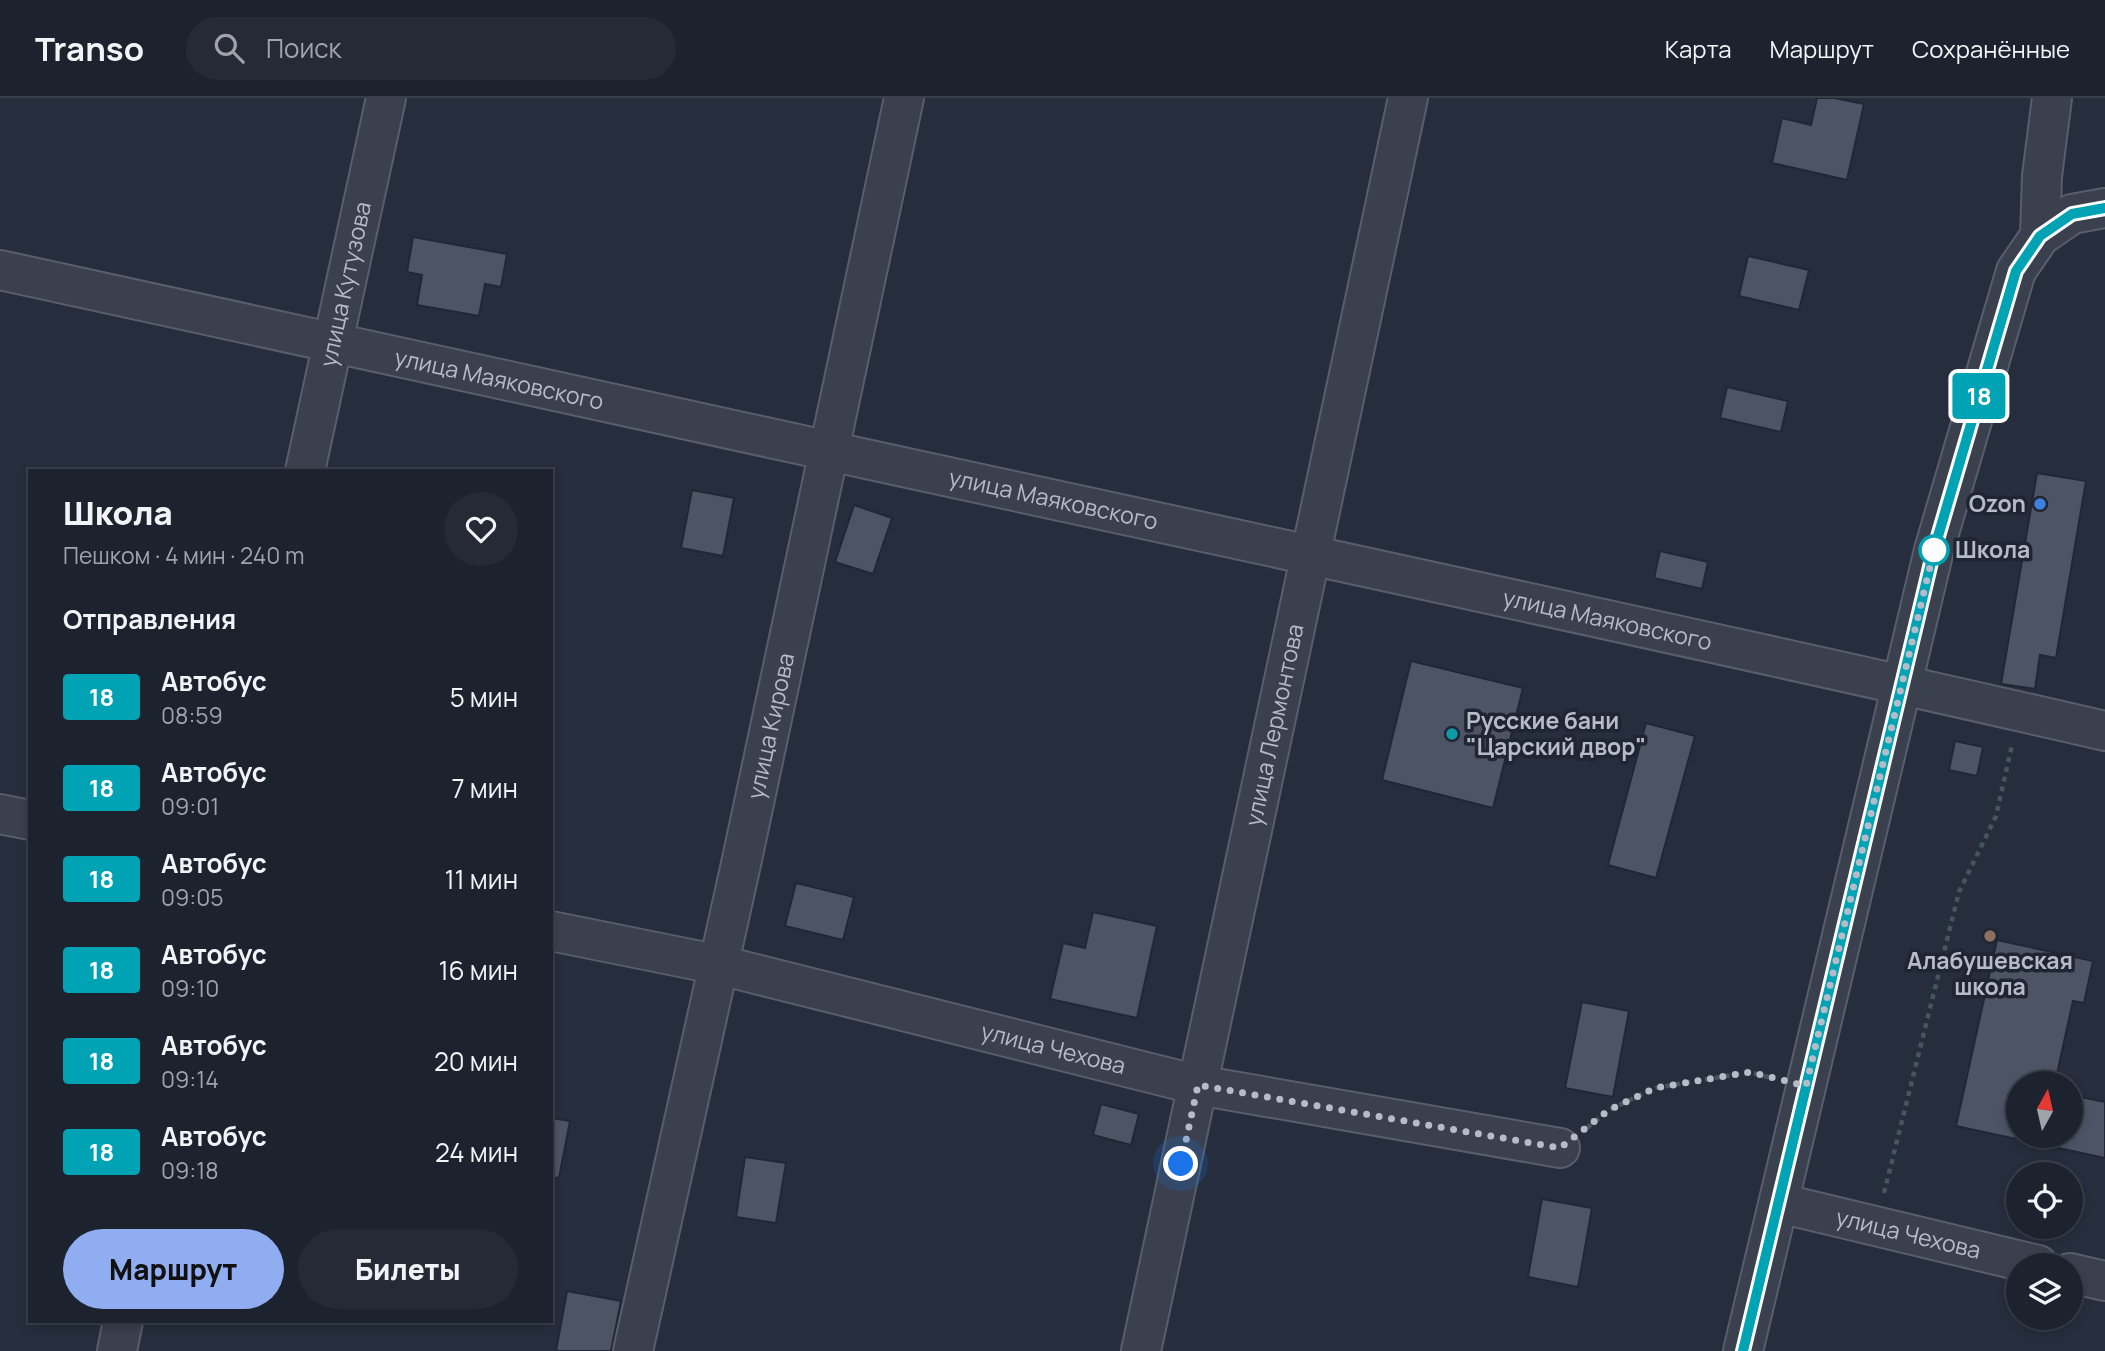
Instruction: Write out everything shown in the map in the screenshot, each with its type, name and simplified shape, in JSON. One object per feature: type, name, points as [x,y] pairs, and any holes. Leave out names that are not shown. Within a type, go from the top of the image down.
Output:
[{"type":"street","name":"улица Кутузова","points":[[305,469],[386,98]]},
{"type":"street","name":"улица Кирова","points":[[633,1351],[720,965],[904,98]]},
{"type":"street","name":"улица Лермонтова","points":[[1141,1351],[1408,98]]},
{"type":"street","points":[[2040,236],[2042,176],[2052,98]]},
{"type":"street","points":[[1744,1351],[1934,550],[2016,271],[2040,236],[2072,214],[2105,208]]},
{"type":"street","name":"улица Маяковского","points":[[0,270],[1902,684],[2105,732]]},
{"type":"street","points":[[0,814],[28,820]]},
{"type":"street","name":"улица Чехова","points":[[553,931],[720,965],[1198,1085],[1560,1148]]},
{"type":"street","name":"улица Чехова","points":[[1779,1203],[2006,1258]]},
{"type":"street","points":[[2083,1276],[2105,1281]]},
{"type":"street","points":[[117,1351],[123,1323]]},
{"type":"path","points":[[1877,1228],[1959,892],[1996,816],[2021,712]]},
{"type":"path","points":[[1560,1148],[1609,1110],[1655,1088],[1750,1072],[1806,1086]]},
{"type":"building","points":[[1817,98],[1834,98],[1864,104],[1847,180],[1772,163],[1782,118],[1811,125]]},
{"type":"building","points":[[413,237],[507,254],[501,287],[485,284],[479,316],[417,305],[422,275],[407,272]]},
{"type":"building","points":[[1748,256],[1809,270],[1799,310],[1739,296]]},
{"type":"building","points":[[1727,387],[1788,401],[1781,432],[1720,418]]},
{"type":"building","points":[[2037,473],[2086,481],[2056,658],[2040,655],[2035,689],[2001,684]]},
{"type":"building","points":[[692,490],[734,498],[723,556],[681,548]]},
{"type":"building","points":[[854,505],[892,518],[873,574],[835,562]]},
{"type":"building","points":[[1660,551],[1708,562],[1702,589],[1654,578]]},
{"type":"building","name":"Русские бани \"Царский двор\"","points":[[1411,661],[1523,688],[1493,808],[1382,780]]},
{"type":"building","points":[[1646,723],[1695,736],[1656,878],[1608,865]]},
{"type":"building","points":[[1955,741],[1983,747],[1977,776],[1949,770]]},
{"type":"building","points":[[796,883],[854,897],[843,940],[785,926]]},
{"type":"building","points":[[1093,912],[1157,926],[1137,1018],[1050,999],[1063,943],[1085,948]]},
{"type":"building","points":[[1997,940],[2093,961],[2084,1003],[2073,1001],[2058,1071],[2006,1071],[2006,1137],[1956,1126]]},
{"type":"building","points":[[1582,1002],[1629,1011],[1613,1097],[1565,1088]]},
{"type":"building","points":[[2083,1098],[2105,1102],[2105,1158],[2058,1148],[2083,1148]]},
{"type":"building","points":[[1101,1104],[1139,1114],[1131,1145],[1093,1135]]},
{"type":"building","points":[[553,1118],[570,1121],[559,1178],[553,1177]]},
{"type":"building","points":[[745,1157],[786,1163],[776,1223],[736,1217]]},
{"type":"building","points":[[1542,1199],[1592,1208],[1578,1287],[1528,1277]]},
{"type":"building","points":[[567,1291],[621,1301],[611,1351],[556,1351]]},
{"type":"bus line","name":"18","points":[[1743,1351],[1934,550],[2016,271],[2040,236],[2072,214],[2105,208]]},
{"type":"place","name":"Ozon","points":[[2040,504]]},
{"type":"place","name":"Школа","points":[[1934,550]]},
{"type":"place","name":"Русские бани \"Царский двор\"","points":[[1452,734]]},
{"type":"place","name":"Алабушевская школа","points":[[1990,936]]},
{"type":"route","points":[[1181,1164],[1198,1085],[1560,1148],[1609,1110],[1655,1088],[1750,1072],[1806,1086],[1934,550]]}]
